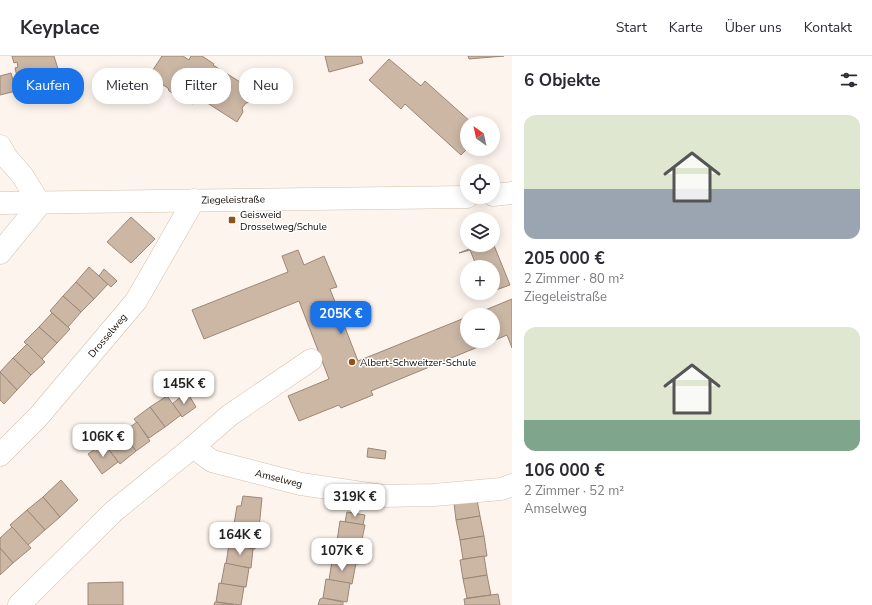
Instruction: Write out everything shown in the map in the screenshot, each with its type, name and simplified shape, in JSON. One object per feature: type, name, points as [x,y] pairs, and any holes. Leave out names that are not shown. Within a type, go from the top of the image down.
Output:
[{"type":"street","points":[[0,146],[6,158],[22,175],[40,204],[0,253]]},
{"type":"street","points":[[500,194],[512,193]]},
{"type":"street","name":"Ziegeleistraße","points":[[0,203],[40,204],[194,200],[460,197]]},
{"type":"street","name":"Drosselweg","points":[[0,455],[38,417],[136,301],[194,200]]},
{"type":"street","points":[[19,605],[114,511],[194,447],[230,415],[311,360]]},
{"type":"street","name":"Amselweg","points":[[194,447],[212,461],[301,484],[382,496],[434,495],[501,489],[512,485]]},
{"type":"building","points":[[12,56],[54,56],[58,68],[15,68],[18,67],[17,62],[14,63]]},
{"type":"building","points":[[162,56],[183,56],[189,60],[191,56],[202,56],[218,68],[171,68],[171,92],[163,85],[163,68],[154,68]]},
{"type":"building","points":[[325,56],[361,56],[363,63],[329,72]]},
{"type":"building","points":[[468,56],[504,56],[469,59]]},
{"type":"building","points":[[389,59],[421,86],[425,81],[464,116],[460,116],[460,154],[405,104],[401,109],[369,80]]},
{"type":"building","points":[[11,73],[12,92],[0,95],[0,76]]},
{"type":"building","points":[[231,76],[239,81],[239,104],[245,104],[242,108],[243,112],[237,122],[209,104],[231,104]]},
{"type":"building","points":[[131,217],[155,239],[131,263],[107,242]]},
{"type":"building","points":[[298,250],[304,265],[324,256],[337,287],[330,289],[358,361],[460,320],[460,348],[475,348],[371,391],[373,395],[341,408],[339,405],[299,421],[288,396],[329,379],[299,301],[204,339],[192,310],[288,272],[282,256]]},
{"type":"building","points":[[471,252],[497,252],[500,260],[474,260]]},
{"type":"building","points":[[500,260],[510,285],[500,289]]},
{"type":"building","points":[[89,267],[108,284],[94,299],[76,282]]},
{"type":"building","points":[[104,269],[117,281],[111,287],[99,276]]},
{"type":"building","points":[[76,282],[94,299],[81,312],[63,296]]},
{"type":"building","points":[[63,296],[81,312],[68,327],[50,311]]},
{"type":"building","points":[[512,299],[512,348],[507,335],[500,338],[500,308],[490,308]]},
{"type":"building","points":[[52,313],[70,329],[57,343],[39,327]]},
{"type":"building","points":[[39,327],[57,343],[42,359],[24,342]]},
{"type":"building","points":[[27,344],[45,362],[31,375],[13,358]]},
{"type":"building","points":[[13,358],[31,375],[17,390],[0,372]]},
{"type":"building","points":[[0,372],[17,390],[4,404],[0,400]]},
{"type":"building","points":[[187,392],[196,407],[182,417],[172,404]]},
{"type":"building","points":[[167,396],[181,415],[165,427],[150,407]]},
{"type":"building","points":[[150,407],[165,427],[149,438],[134,419]]},
{"type":"building","points":[[137,422],[150,441],[136,451],[122,433]]},
{"type":"building","points":[[122,433],[136,451],[120,464],[105,445]]},
{"type":"building","points":[[104,443],[118,462],[102,474],[88,454]]},
{"type":"building","points":[[368,448],[386,451],[385,459],[367,457]]},
{"type":"building","points":[[61,480],[78,500],[60,517],[43,497]]},
{"type":"building","points":[[243,496],[262,498],[259,528],[234,524],[237,506],[241,506]]},
{"type":"building","points":[[43,497],[60,517],[45,530],[27,510]]},
{"type":"building","points":[[477,500],[480,516],[456,520],[454,503]]},
{"type":"building","points":[[27,510],[45,530],[28,545],[10,525]]},
{"type":"building","points":[[347,512],[365,515],[363,525],[345,522]]},
{"type":"building","points":[[480,516],[484,536],[460,540],[456,520]]},
{"type":"building","points":[[340,521],[365,525],[361,544],[337,541]]},
{"type":"building","points":[[234,524],[259,528],[255,549],[231,545]]},
{"type":"building","points":[[12,527],[31,548],[13,563],[0,548],[0,538]]},
{"type":"building","points":[[484,536],[487,556],[463,559],[460,540]]},
{"type":"building","points":[[337,541],[361,544],[359,564],[334,561]]},
{"type":"building","points":[[229,544],[253,549],[251,568],[226,564]]},
{"type":"building","points":[[0,548],[13,563],[0,575]]},
{"type":"building","points":[[484,556],[487,575],[463,579],[460,560]]},
{"type":"building","points":[[332,561],[356,563],[352,584],[329,580]]},
{"type":"building","points":[[225,563],[249,568],[246,587],[221,584]]},
{"type":"building","points":[[487,575],[491,595],[467,598],[463,579]]},
{"type":"building","points":[[326,579],[350,583],[347,602],[323,598]]},
{"type":"building","points":[[123,582],[123,605],[88,605],[88,583]]},
{"type":"building","points":[[219,583],[244,587],[241,605],[216,602]]},
{"type":"building","points":[[498,594],[500,605],[465,605],[464,599]]},
{"type":"building","points":[[323,598],[343,602],[343,605],[318,605],[320,599]]},
{"type":"building","points":[[216,602],[234,605],[214,605]]},
{"type":"place","name":"Geisweid Drosselweg/Schule","points":[[232,220]]},
{"type":"place","name":"Albert-Schweitzer-Schule","points":[[352,362]]}]
